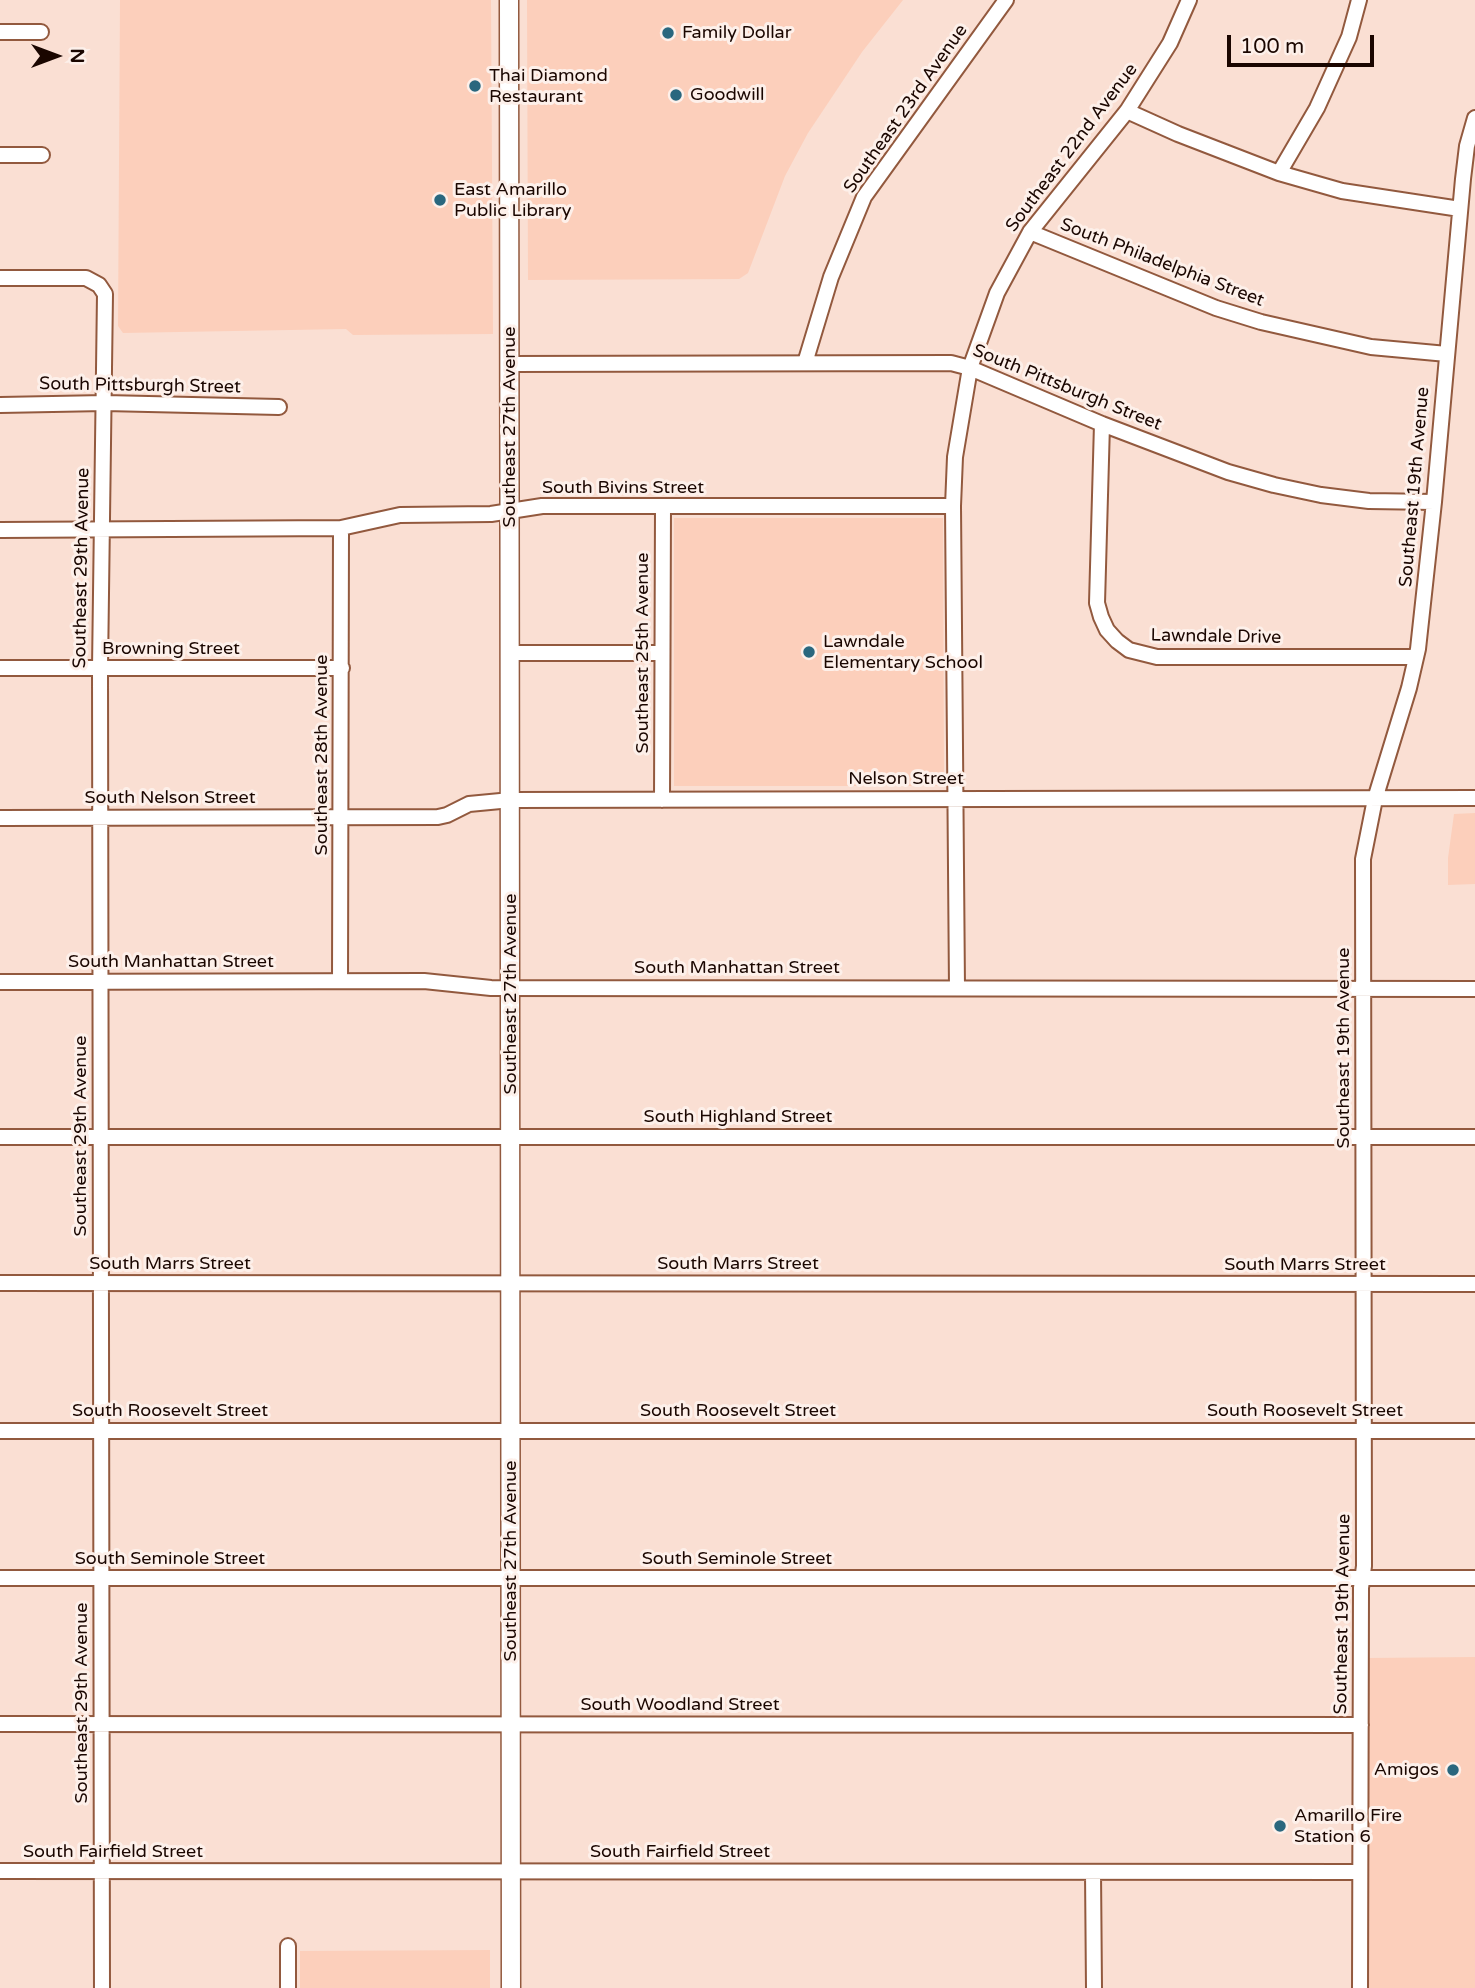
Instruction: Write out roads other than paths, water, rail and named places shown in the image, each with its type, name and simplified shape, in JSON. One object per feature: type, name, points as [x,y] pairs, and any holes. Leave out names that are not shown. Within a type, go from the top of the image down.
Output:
[{"type":"main road","name":"Southeast 27th Avenue","points":[[509,0],[511,1988]]},
{"type":"street","name":"Southeast 23rd Avenue","points":[[805,363],[831,277],[864,197],[1006,0]]},
{"type":"street","name":"Southeast 22nd Avenue","points":[[957,988],[953,506],[955,457],[970,368],[997,293],[1030,232],[1127,111],[1170,43],[1189,0]]},
{"type":"street","points":[[1279,173],[1317,108],[1349,37],[1359,0]]},
{"type":"street","points":[[0,32],[41,32]]},
{"type":"street","points":[[1127,111],[1279,173],[1342,191],[1460,209]]},
{"type":"street","name":"Southeast 19th Avenue","points":[[1360,1988],[1364,1431],[1363,859],[1375,799],[1416,657],[1434,502],[1460,209],[1467,146],[1475,118]]},
{"type":"street","points":[[0,155],[42,155]]},
{"type":"street","name":"South Philadelphia Street","points":[[1030,232],[1216,308],[1261,322],[1371,347],[1447,354]]},
{"type":"street","name":"Southeast 29th Avenue","points":[[0,278],[86,278],[99,285],[105,294],[100,668],[102,1988]]},
{"type":"street","name":"South Pittsburgh Street","points":[[510,365],[951,363],[970,368],[1102,424],[1228,472],[1321,495],[1369,501],[1434,502]]},
{"type":"street","name":"South Pittsburgh Street","points":[[0,405],[279,407]]},
{"type":"street","name":"Lawndale Drive","points":[[1102,424],[1097,603],[1107,631],[1117,642],[1129,650],[1157,657],[1416,657]]},
{"type":"street","name":"South Bivins Street","points":[[0,530],[341,528],[400,515],[491,514],[542,506],[953,506]]},
{"type":"street","name":"Southeast 25th Avenue","points":[[662,800],[663,507]]},
{"type":"street","name":"Southeast 28th Avenue","points":[[340,981],[341,528]]},
{"type":"street","points":[[511,653],[662,653]]},
{"type":"street","name":"Browning Street","points":[[0,668],[342,668]]},
{"type":"street","name":"Nelson Street","points":[[341,816],[438,817],[470,804],[511,800],[1475,798]]},
{"type":"street","name":"South Nelson Street","points":[[0,818],[341,816]]},
{"type":"street","name":"South Manhattan Street","points":[[0,982],[424,981],[468,987],[1475,989]]},
{"type":"street","name":"South Highland Street","points":[[0,1137],[1475,1137]]},
{"type":"street","name":"South Marrs Street","points":[[0,1283],[1475,1284]]},
{"type":"street","name":"South Roosevelt Street","points":[[0,1431],[1475,1431]]},
{"type":"street","name":"South Seminole Street","points":[[0,1578],[1475,1578]]},
{"type":"street","name":"South Woodland Street","points":[[0,1724],[1361,1725]]},
{"type":"street","name":"South Fairfield Street","points":[[0,1871],[1360,1872]]},
{"type":"street","points":[[1093,1872],[1094,1988]]},
{"type":"street","points":[[288,1946],[289,1988]]},
{"type":"place","name":"Family Dollar","points":[[668,33]]},
{"type":"place","name":"Thai Diamond Restaurant","points":[[475,86]]},
{"type":"place","name":"Goodwill","points":[[676,95]]},
{"type":"place","name":"East Amarillo Public Library","points":[[440,200]]},
{"type":"place","name":"Lawndale Elementary School","points":[[809,652]]},
{"type":"place","name":"Amigos","points":[[1453,1770]]},
{"type":"place","name":"Amarillo Fire Station 6","points":[[1280,1826]]}]
